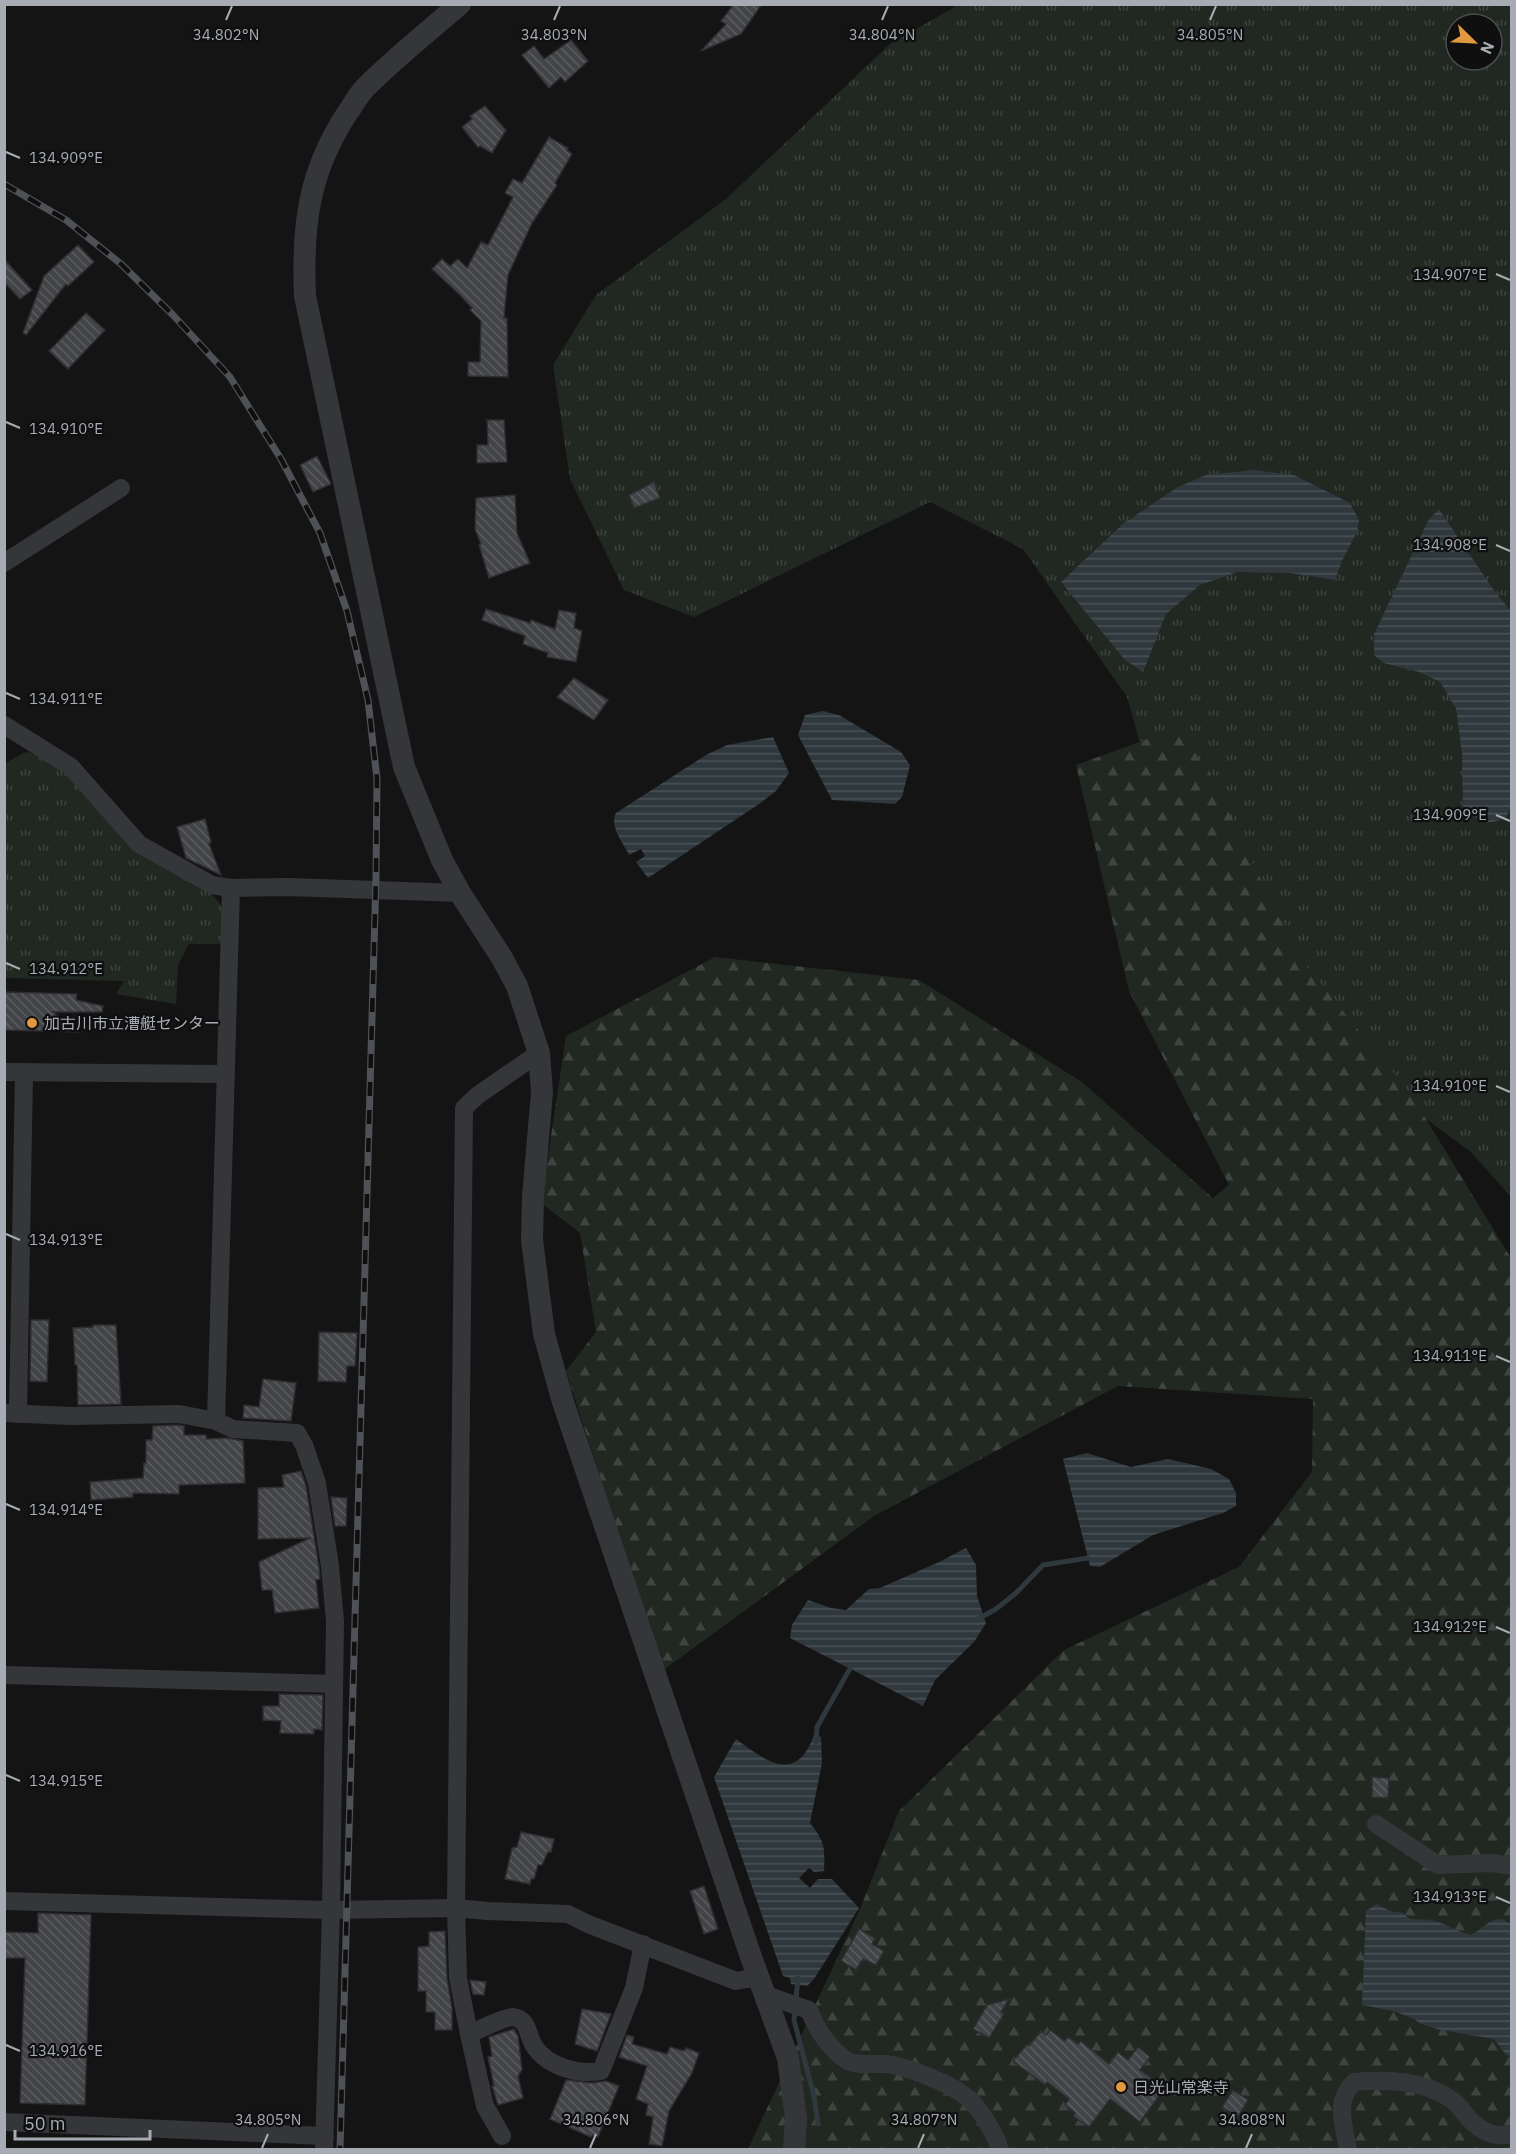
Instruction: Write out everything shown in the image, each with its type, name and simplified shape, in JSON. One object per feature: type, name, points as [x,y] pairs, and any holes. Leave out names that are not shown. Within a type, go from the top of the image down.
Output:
[{"type":"street","points":[[460,4],[365,87],[339,126],[318,169],[309,199],[304,231],[305,296],[404,767],[442,860],[517,986],[540,1053],[542,1092],[533,1197],[532,1240],[544,1334],[563,1402],[760,1985],[788,2058],[796,2119],[794,2150]]},
{"type":"street","points":[[4,563],[121,488]]},
{"type":"street","points":[[4,725],[71,767],[139,844],[212,885],[231,888],[460,893]]},
{"type":"street","points":[[216,1421],[231,888]]},
{"type":"street","points":[[502,2136],[485,2106],[458,1978],[456,1908],[464,1108],[478,1095],[540,1053]]},
{"type":"street","points":[[4,1072],[225,1074]]},
{"type":"street","points":[[4,2122],[325,2143],[332,1910],[335,1621],[330,1566],[317,1482],[304,1444],[297,1433],[233,1429],[216,1421],[179,1414],[71,1416],[11,1414],[24,1072]]},
{"type":"street","points":[[4,1675],[334,1684]]},
{"type":"street","points":[[1376,1824],[1438,1865],[1491,1863],[1512,1866]]},
{"type":"street","points":[[4,1900],[332,1910],[456,1908],[568,1914],[736,1981],[760,1985],[809,2010],[815,2025],[836,2052],[850,2062],[892,2065],[920,2073],[964,2094],[975,2104],[1000,2150]]},
{"type":"street","points":[[469,2034],[511,2017],[521,2020],[527,2026],[534,2045],[560,2067],[588,2073],[602,2071],[634,1988],[643,1944]]},
{"type":"street","points":[[1348,2150],[1342,2104],[1345,2091],[1354,2082],[1404,2081],[1454,2100],[1473,2124],[1496,2137],[1512,2134]]},
{"type":"green space","points":[[958,5],[1511,5],[1511,1197],[1471,1152],[1352,1065],[1159,811],[1127,697],[1023,549],[930,502],[694,617],[624,590],[570,479],[553,365],[596,295],[726,199],[890,44]]},
{"type":"green space","points":[[1178,728],[1213,779],[1297,955],[1410,1093],[1511,1258],[1511,2149],[748,2149],[860,1909],[899,1811],[1064,1650],[1239,1567],[1312,1472],[1313,1399],[1118,1386],[874,1516],[662,1671],[566,1371],[596,1332],[580,1233],[541,1203],[566,1036],[715,957],[919,980],[1082,1082],[1213,1198],[1229,1185],[1129,991],[1076,765]]},
{"type":"green space","points":[[29,752],[56,766],[211,893],[222,906],[223,944],[189,944],[178,965],[176,1004],[116,994],[124,981],[5,978],[5,764]]},
{"type":"shaded area","points":[[1253,470],[1294,475],[1350,503],[1359,520],[1357,532],[1335,580],[1290,573],[1237,572],[1200,585],[1166,614],[1143,672],[1125,660],[1061,582],[1124,523],[1178,487],[1206,475]]},
{"type":"shaded area","points":[[1439,509],[1495,592],[1511,611],[1511,807],[1506,818],[1493,822],[1478,819],[1463,806],[1462,753],[1456,708],[1440,682],[1419,672],[1384,663],[1374,655],[1374,634],[1429,519]]},
{"type":"shaded area","points":[[823,711],[839,715],[901,752],[910,765],[902,797],[895,804],[832,800],[798,735],[805,715]]},
{"type":"shaded area","points":[[773,737],[789,773],[776,791],[648,878],[636,862],[645,856],[641,849],[629,855],[618,834],[614,823],[616,813],[706,755],[727,745]]},
{"type":"shaded area","points":[[1087,1453],[1131,1467],[1168,1459],[1211,1469],[1229,1479],[1236,1493],[1236,1506],[1223,1513],[1153,1535],[1100,1567],[1090,1566],[1063,1459]]},
{"type":"shaded area","points":[[966,1548],[976,1565],[977,1596],[986,1623],[974,1642],[935,1680],[923,1706],[790,1638],[792,1625],[808,1600],[831,1608],[846,1610],[869,1589],[880,1588]]},
{"type":"shaded area","points":[[814,1735],[821,1737],[822,1763],[810,1823],[823,1845],[824,1871],[814,1872],[809,1868],[799,1878],[810,1888],[818,1879],[832,1879],[859,1908],[814,1979],[807,1986],[791,1984],[790,1978],[783,1976],[714,1777],[736,1739],[769,1761],[789,1764],[798,1760],[807,1750]]},
{"type":"shaded area","points":[[1377,1904],[1390,1911],[1403,1913],[1412,1919],[1435,1921],[1471,1935],[1495,1920],[1505,1920],[1511,1924],[1511,2056],[1506,2055],[1494,2039],[1441,2030],[1421,2024],[1394,2011],[1362,2005],[1366,1911]]},
{"type":"building","points":[[734,4],[762,4],[741,34],[701,51],[726,24],[721,21]]},
{"type":"building","points":[[571,40],[588,61],[565,82],[561,77],[549,88],[522,55],[534,46],[544,59]]},
{"type":"building","points":[[485,106],[506,130],[492,153],[478,147],[462,127],[472,119],[470,116]]},
{"type":"building","points":[[549,137],[568,148],[567,150],[572,154],[555,183],[557,185],[532,223],[508,275],[504,318],[507,318],[508,377],[468,376],[468,362],[480,362],[481,321],[460,295],[432,269],[442,259],[450,266],[458,259],[467,268],[481,242],[488,245],[513,197],[505,193],[513,179],[522,183]]},
{"type":"building","points":[[78,245],[94,262],[68,286],[66,284],[26,335],[23,333],[44,276]]},
{"type":"building","points":[[4,259],[32,290],[20,299],[4,282]]},
{"type":"building","points":[[86,313],[105,330],[68,369],[49,351]]},
{"type":"building","points":[[487,420],[504,420],[507,462],[477,463],[477,445],[488,445]]},
{"type":"building","points":[[317,456],[331,484],[313,492],[300,465]]},
{"type":"building","points":[[654,482],[660,498],[634,508],[629,495]]},
{"type":"building","points":[[515,495],[517,533],[530,563],[489,578],[475,529],[476,498]]},
{"type":"building","points":[[486,609],[530,623],[531,620],[555,629],[559,610],[576,613],[574,628],[582,631],[576,662],[547,657],[548,653],[523,644],[525,636],[482,620]]},
{"type":"building","points":[[574,678],[608,700],[594,720],[557,697]]},
{"type":"building","points":[[205,819],[211,842],[209,844],[221,875],[186,858],[177,827]]},
{"type":"building","name":"加古川市立漕艇センター","points":[[4,992],[77,994],[76,1000],[103,1006],[102,1012],[53,1012],[79,1032],[4,1030]]},
{"type":"building","points":[[31,1320],[49,1320],[47,1382],[30,1381]]},
{"type":"building","points":[[93,1325],[116,1325],[121,1404],[78,1405],[73,1328],[93,1327]]},
{"type":"building","points":[[319,1332],[357,1333],[355,1366],[347,1366],[346,1382],[318,1381]]},
{"type":"building","points":[[263,1379],[296,1383],[291,1421],[243,1418],[244,1405],[259,1407]]},
{"type":"building","points":[[153,1426],[184,1426],[184,1435],[206,1435],[206,1439],[227,1438],[243,1441],[245,1483],[179,1485],[179,1494],[133,1493],[133,1497],[91,1500],[90,1482],[143,1478],[144,1463],[146,1463],[146,1440],[152,1440]]},
{"type":"building","points":[[301,1471],[306,1486],[319,1567],[320,1579],[316,1580],[319,1608],[275,1613],[272,1590],[262,1590],[259,1562],[310,1538],[258,1539],[258,1488],[284,1487],[282,1475]]},
{"type":"building","points":[[331,1497],[347,1498],[346,1526],[335,1526]]},
{"type":"building","points":[[279,1694],[323,1695],[322,1730],[314,1729],[314,1734],[280,1733],[281,1721],[263,1720],[263,1706],[279,1706]]},
{"type":"building","points":[[1372,1777],[1389,1778],[1388,1798],[1372,1797]]},
{"type":"building","points":[[521,1832],[554,1839],[551,1852],[548,1852],[542,1865],[538,1865],[530,1884],[505,1879],[512,1848],[517,1847]]},
{"type":"building","points":[[704,1886],[718,1929],[704,1934],[690,1891]]},
{"type":"building","points":[[38,1913],[91,1915],[85,2105],[20,2103],[25,1958],[4,1958],[4,1932],[38,1933]]},
{"type":"building","points":[[859,1929],[875,1938],[872,1944],[884,1951],[876,1965],[863,1959],[856,1970],[841,1961]]},
{"type":"building","points":[[445,1931],[452,2030],[435,2030],[435,2012],[426,2012],[426,1991],[418,1991],[418,1947],[429,1946],[429,1932]]},
{"type":"building","points":[[470,1980],[486,1982],[484,1995],[473,1994]]},
{"type":"building","points":[[1009,1999],[1001,2012],[1004,2014],[989,2038],[973,2029],[987,2005]]},
{"type":"building","points":[[582,2009],[611,2014],[597,2051],[575,2044]]},
{"type":"building","points":[[514,2029],[518,2036],[522,2070],[518,2076],[523,2098],[498,2105],[492,2086],[494,2086],[488,2057],[492,2056],[489,2037]]},
{"type":"building","points":[[1050,2030],[1065,2041],[1068,2037],[1078,2044],[1081,2041],[1109,2064],[1118,2052],[1128,2060],[1138,2047],[1150,2057],[1140,2070],[1151,2078],[1148,2083],[1161,2093],[1140,2122],[1110,2099],[1089,2127],[1073,2116],[1075,2113],[1065,2105],[1069,2099],[1047,2082],[1045,2085],[1013,2061],[1041,2031],[1046,2035]]},
{"type":"building","points":[[627,2035],[634,2037],[632,2044],[667,2054],[670,2047],[684,2051],[686,2048],[699,2053],[692,2073],[669,2111],[662,2146],[649,2144],[653,2117],[646,2115],[648,2104],[636,2099],[647,2066],[619,2057]]},
{"type":"building","points":[[566,2080],[592,2083],[606,2081],[619,2086],[598,2137],[593,2135],[591,2137],[550,2119]]},
{"type":"building","name":"日光山常楽寺","points":[[1233,2090],[1248,2100],[1238,2117],[1222,2107]]},
{"type":"waterway","points":[[978,1619],[996,1609],[1016,1593],[1043,1565],[1088,1558]]},
{"type":"waterway","points":[[816,1742],[817,1727],[852,1665]]},
{"type":"waterway","points":[[798,1978],[794,2020],[814,2096],[818,2123]]},
{"type":"railway","points":[[4,184],[66,220],[121,264],[173,315],[230,377],[281,459],[320,533],[347,611],[368,700],[377,779],[376,877],[340,2150]]},
{"type":"place","name":"加古川市立漕艇センター","points":[[32,1023]]},
{"type":"place","name":"日光山常楽寺","points":[[1121,2087]]}]
